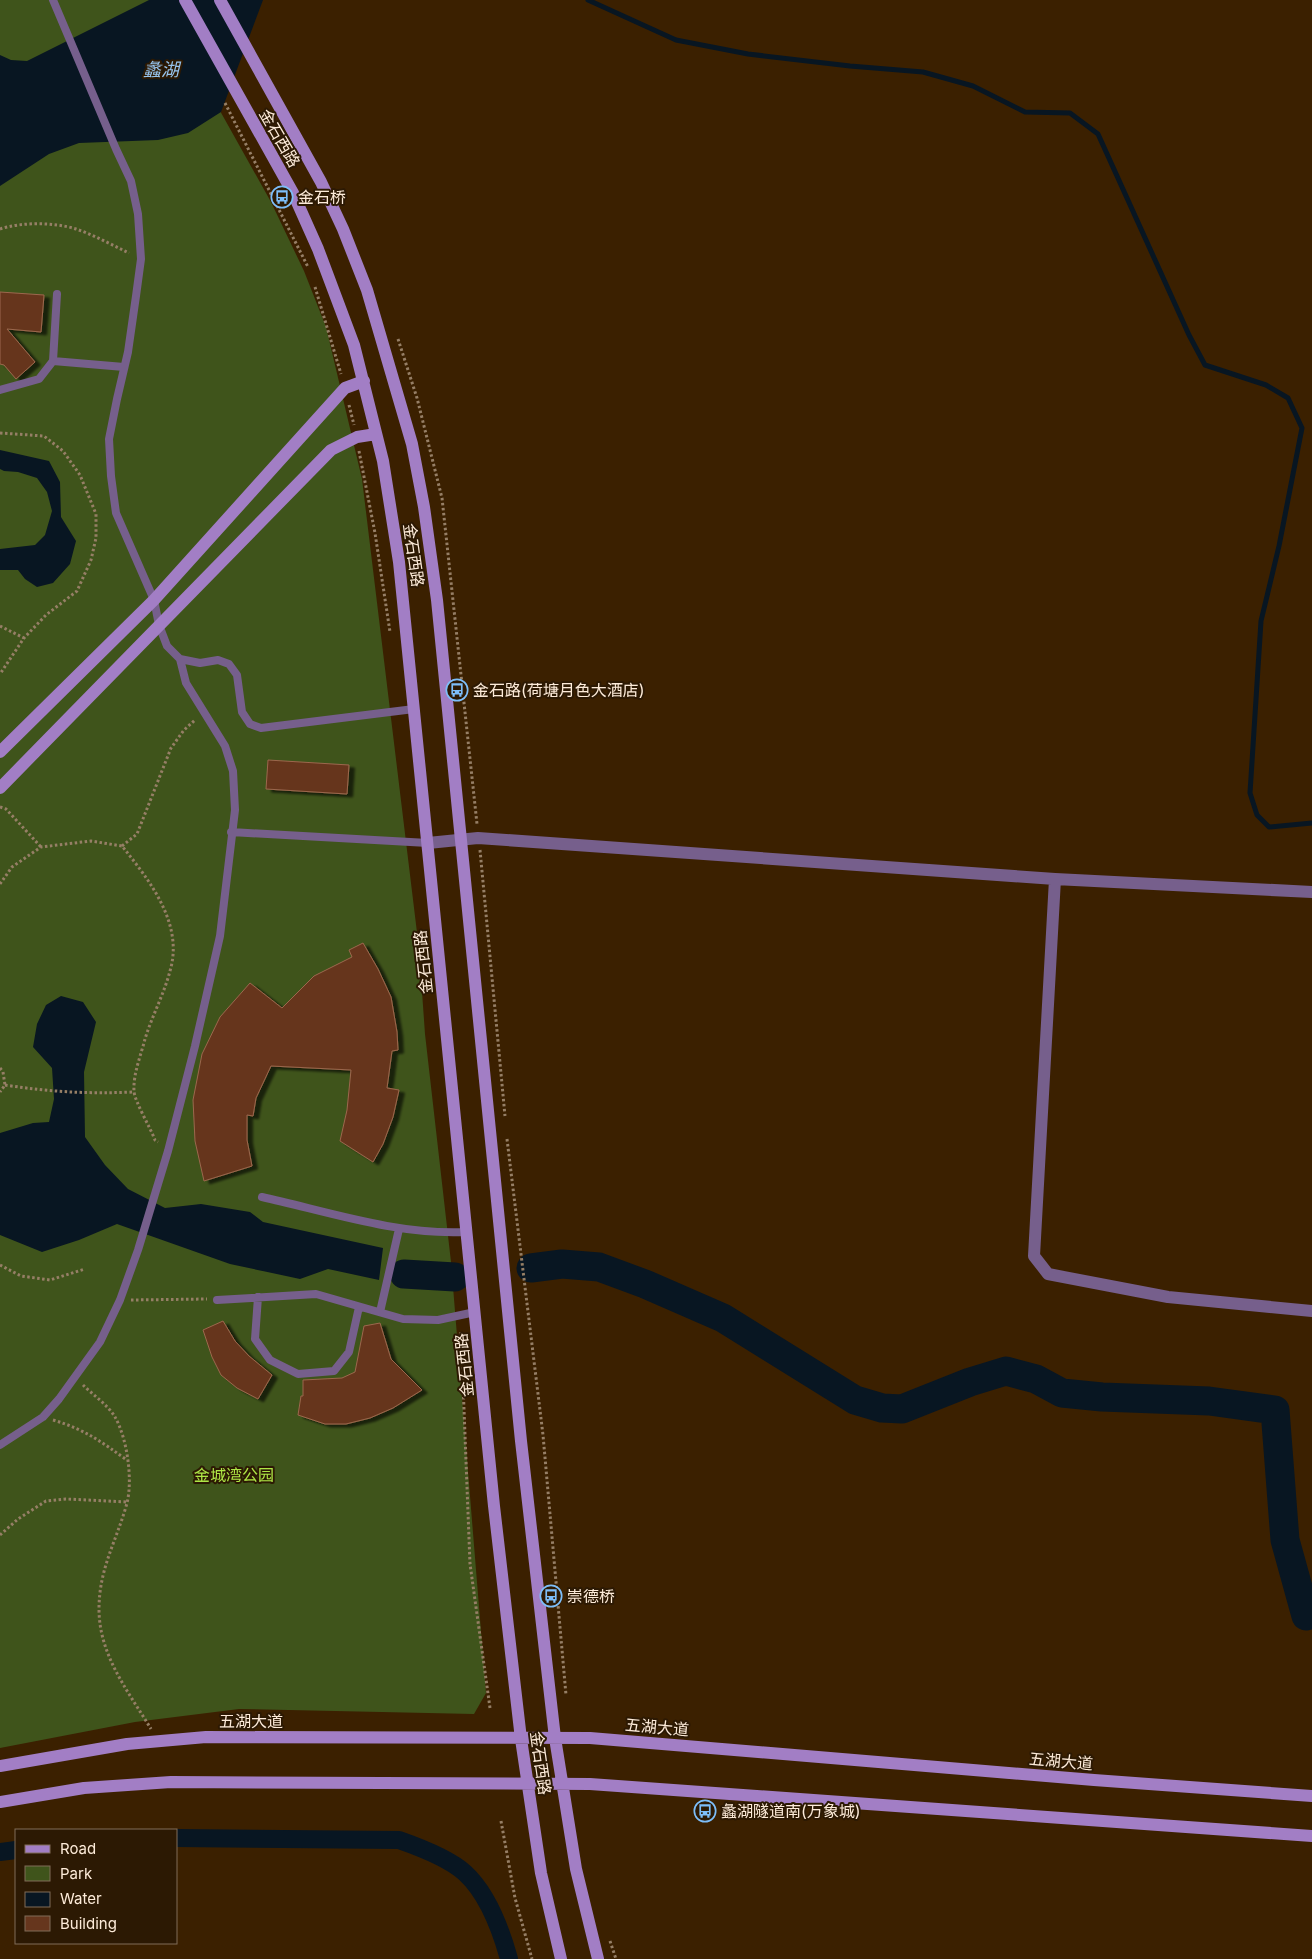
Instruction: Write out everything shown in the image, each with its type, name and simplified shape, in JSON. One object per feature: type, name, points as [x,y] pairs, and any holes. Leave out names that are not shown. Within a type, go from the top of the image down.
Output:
[{"type":"main road","name":"金石西路","points":[[185,0],[293,193],[318,249],[354,345],[383,461],[399,562],[465,1232],[521,1739],[540,1873],[561,1959]]},
{"type":"main road","name":"金石西路","points":[[220,0],[322,182],[363,281],[412,444],[424,507],[436,600],[462,840],[521,1441],[555,1738],[576,1869],[598,1959]]},
{"type":"main road","points":[[0,752],[154,600],[345,388],[364,381]]},
{"type":"main road","points":[[0,788],[331,450],[357,437],[376,434]]},
{"type":"main road","name":"五湖大道","points":[[0,1766],[126,1744],[206,1737],[590,1738],[1312,1796]]},
{"type":"main road","points":[[0,1802],[84,1788],[171,1782],[562,1783],[600,1784],[1312,1836]]},
{"type":"street","points":[[428,843],[488,839],[1054,878],[1312,892]]},
{"type":"street","points":[[1054,878],[1034,1256],[1048,1274],[1168,1297],[1312,1311]]},
{"type":"lane","points":[[0,1445],[43,1417],[76,1377],[100,1342],[120,1300],[138,1250],[168,1151],[220,936],[235,810],[233,771],[225,746],[186,683],[180,659],[167,646],[159,625],[154,600],[116,513],[109,439],[128,352],[141,259],[138,214],[131,181],[53,0]]},
{"type":"lane","points":[[0,390],[39,378],[52,361],[57,294]]},
{"type":"lane","points":[[52,361],[124,367]]},
{"type":"lane","points":[[180,659],[200,663],[218,660],[229,664],[237,674],[242,712],[250,724],[261,728],[414,709]]},
{"type":"lane","points":[[232,832],[428,843]]},
{"type":"lane","points":[[262,1197],[399,1229],[440,1234],[465,1232]]},
{"type":"lane","points":[[380,1312],[399,1229]]},
{"type":"lane","points":[[218,1300],[316,1294],[403,1319],[438,1320],[475,1312]]},
{"type":"lane","points":[[258,1297],[255,1339],[270,1360],[298,1374],[334,1371],[349,1352],[359,1307]]},
{"type":"path","name":"金石西路","points":[[240,132],[312,275]]},
{"type":"path","points":[[0,229],[13,225],[54,225],[76,229],[141,259]]},
{"type":"path","points":[[314,284],[345,388],[357,437],[375,533],[390,632]]},
{"type":"path","points":[[0,433],[44,436],[63,451],[80,475],[96,514],[96,538],[91,560],[77,592],[46,615],[24,638],[0,674]]},
{"type":"path","points":[[0,626],[24,638]]},
{"type":"path","points":[[122,846],[137,834],[171,748],[184,730],[205,711]]},
{"type":"path","points":[[0,806],[6,809],[42,847]]},
{"type":"path","points":[[0,884],[12,867],[42,847],[90,841],[122,846],[147,877],[166,912],[174,938],[171,970],[150,1022],[139,1061],[134,1092],[155,1140],[168,1151]]},
{"type":"path","points":[[0,1068],[6,1085]]},
{"type":"path","points":[[6,1085],[89,1094],[134,1092]]},
{"type":"path","points":[[0,1092],[6,1085]]},
{"type":"path","points":[[0,1264],[21,1276],[50,1280],[85,1269]]},
{"type":"path","points":[[120,1300],[180,1298],[218,1300]]},
{"type":"path","name":"金石西路","points":[[460,1315],[470,1564],[490,1708]]},
{"type":"path","points":[[76,1377],[115,1417],[124,1441],[128,1461],[129,1482],[127,1502],[102,1577],[99,1609],[102,1629],[113,1668],[158,1742]]},
{"type":"path","points":[[43,1417],[82,1430],[128,1461]]},
{"type":"path","points":[[0,1534],[18,1519],[46,1502],[66,1498],[127,1502]]},
{"type":"path","points":[[501,1821],[515,1898],[532,1959]]},
{"type":"green space","name":"金城湾公园","points":[[0,0],[158,0],[271,202],[304,271],[326,327],[362,479],[419,949],[425,1034],[451,1262],[486,1693],[474,1714],[239,1709],[135,1722],[0,1748]]},
{"type":"water","name":"蠡湖","points":[[149,0],[263,0],[221,112],[188,133],[158,140],[79,143],[49,154],[0,186],[0,55],[11,60],[27,61]]},
{"type":"water","points":[[0,450],[49,461],[60,482],[61,517],[76,541],[70,564],[53,583],[37,587],[25,579],[18,570],[0,570],[0,549],[35,545],[45,535],[52,511],[47,492],[37,478],[0,469]]},
{"type":"water","points":[[61,996],[83,1002],[96,1022],[84,1072],[85,1137],[105,1165],[128,1189],[165,1208],[201,1204],[250,1212],[263,1222],[383,1248],[379,1280],[328,1269],[300,1279],[230,1264],[117,1224],[79,1240],[42,1252],[0,1235],[0,1133],[33,1123],[49,1122],[54,1099],[52,1068],[33,1047],[37,1024],[46,1005]]},
{"type":"building","points":[[0,292],[44,295],[41,332],[7,329],[35,362],[16,379],[4,365],[0,364]]},
{"type":"building","points":[[268,760],[349,765],[347,794],[266,789]]},
{"type":"building","points":[[363,943],[391,997],[398,1050],[392,1051],[387,1088],[399,1090],[393,1117],[383,1144],[373,1162],[340,1141],[347,1110],[351,1070],[271,1066],[256,1098],[253,1116],[247,1115],[247,1140],[252,1166],[204,1181],[195,1141],[193,1100],[202,1054],[220,1017],[250,983],[282,1008],[314,976],[352,957],[349,950]]},
{"type":"building","points":[[223,1321],[235,1341],[249,1356],[272,1375],[258,1399],[237,1388],[221,1375],[212,1357],[203,1330]]},
{"type":"building","points":[[380,1323],[391,1359],[422,1390],[393,1408],[370,1418],[346,1424],[325,1424],[298,1415],[301,1396],[303,1396],[303,1380],[342,1378],[355,1372],[364,1326]]},
{"type":"waterway","points":[[588,0],[676,40],[748,54],[850,66],[923,72],[973,86],[1025,112],[1070,113],[1098,134],[1189,335],[1205,365],[1266,385],[1288,398],[1302,428],[1279,546],[1261,621],[1250,793],[1257,815],[1269,827],[1312,823]]},
{"type":"waterway","points":[[531,1268],[562,1264],[599,1267],[645,1284],[723,1318],[855,1400],[882,1408],[902,1409],[970,1382],[1006,1371],[1036,1379],[1062,1393],[1102,1397],[1209,1401],[1275,1410],[1285,1540],[1306,1616]]},
{"type":"waterway","points":[[404,1274],[455,1277]]},
{"type":"waterway","points":[[178,1838],[399,1840],[434,1854],[465,1873],[480,1891],[493,1913],[509,1959]]},
{"type":"waterway","points":[[0,1852],[15,1850]]},
{"type":"place","name":"金石桥","points":[[282,197]]},
{"type":"place","name":"金石路(荷塘月色大酒店)","points":[[457,690]]},
{"type":"place","name":"崇德桥","points":[[551,1596]]},
{"type":"place","name":"蠡湖隧道南(万象城)","points":[[705,1811]]}]
